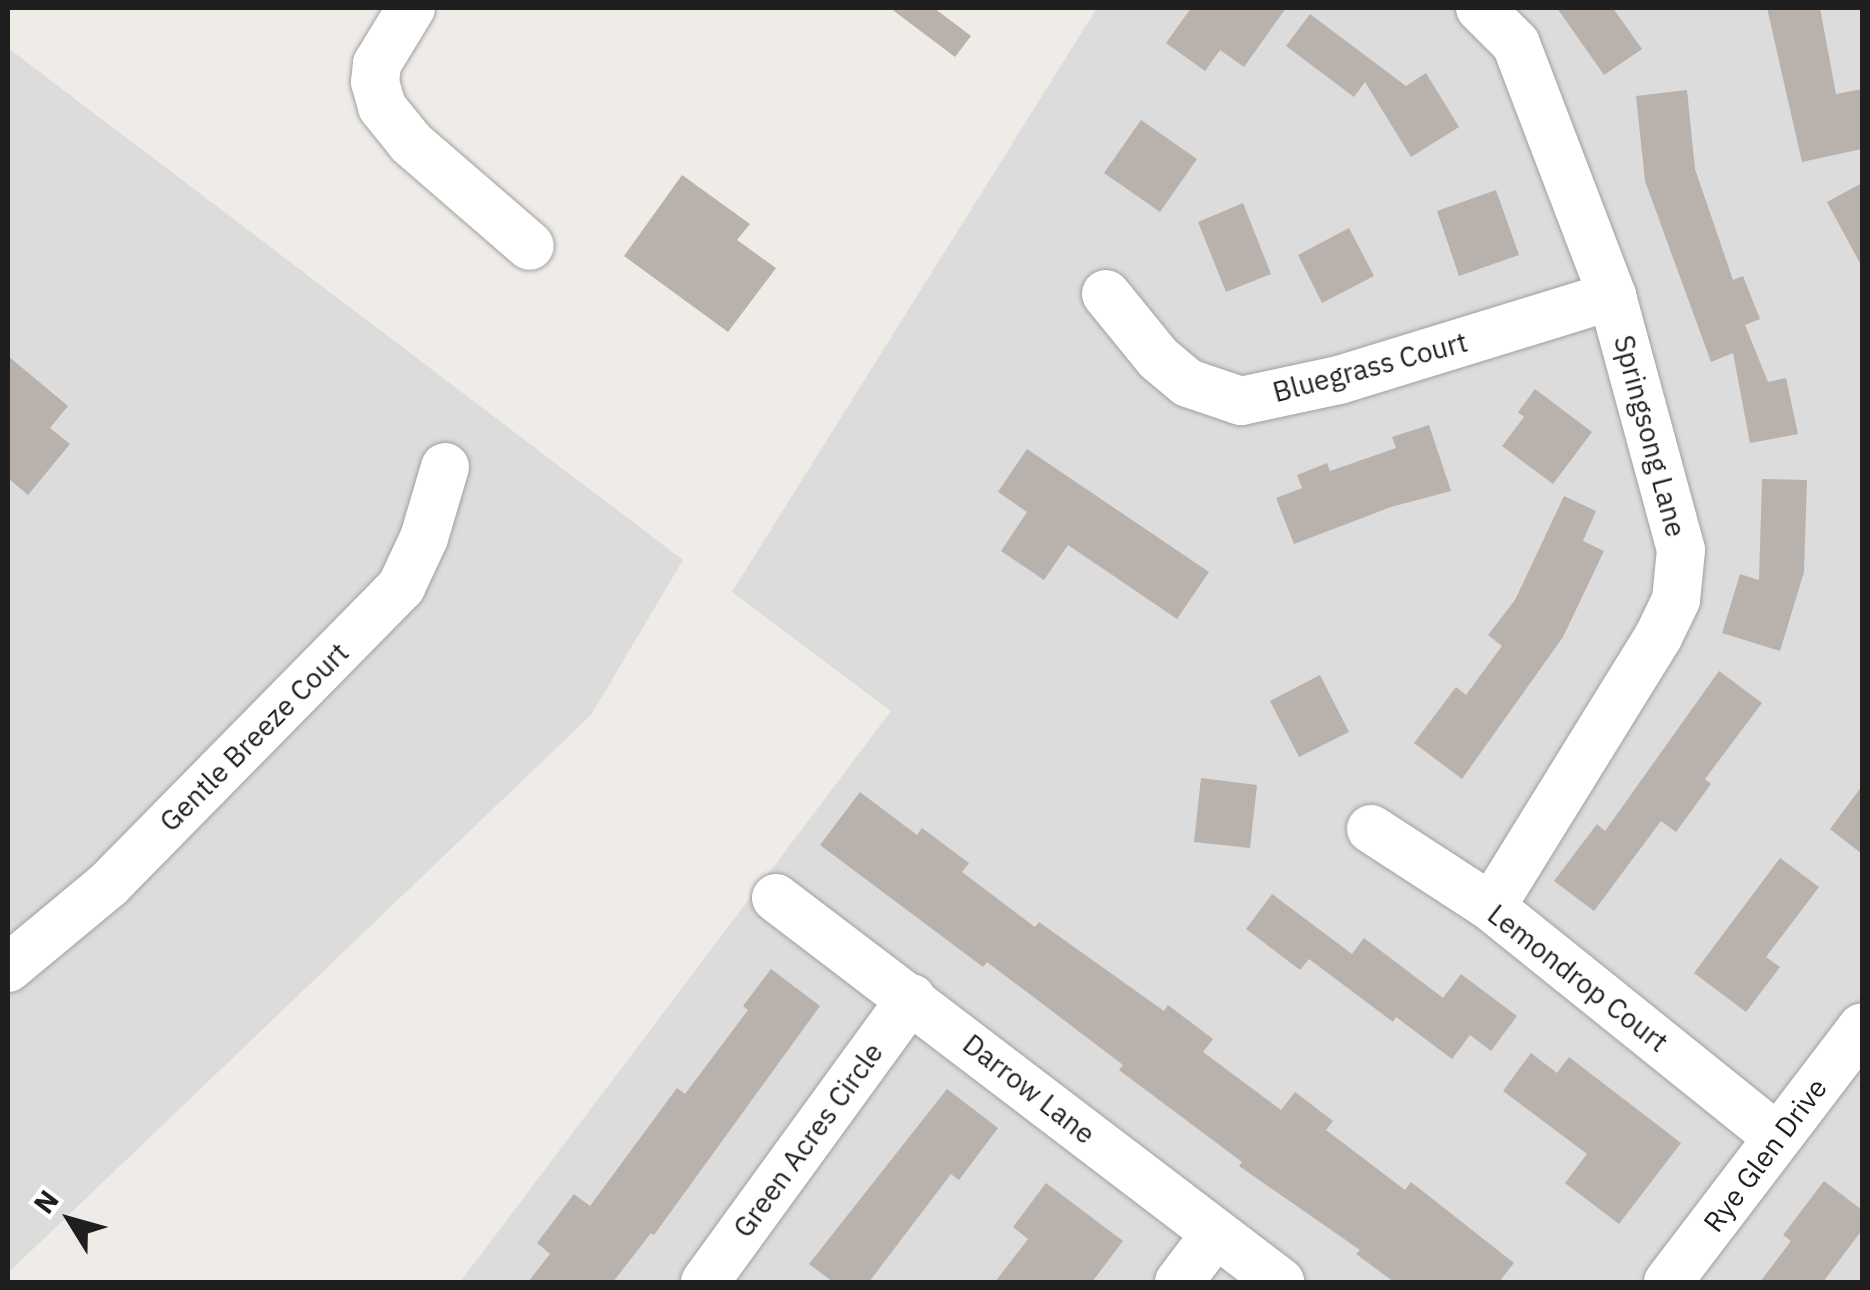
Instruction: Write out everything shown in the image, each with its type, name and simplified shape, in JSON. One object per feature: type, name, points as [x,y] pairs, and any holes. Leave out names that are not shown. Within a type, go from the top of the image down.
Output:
[{"type":"street","points":[[411,8],[378,64],[374,82],[382,107],[410,143],[530,246]]},
{"type":"street","name":"Springsong Lane","points":[[1480,8],[1516,44],[1612,296],[1681,550],[1676,600],[1658,636],[1491,907]]},
{"type":"street","name":"Bluegrass Court","points":[[1106,294],[1158,358],[1188,383],[1240,401],[1340,380],[1612,296]]},
{"type":"street","name":"Gentle Breeze Court","points":[[8,968],[109,884],[401,587],[424,538],[445,466]]},
{"type":"street","name":"Lemondrop Court","points":[[1371,829],[1491,907],[1778,1138]]},
{"type":"street","name":"Darrow Lane","points":[[776,898],[1280,1282]]},
{"type":"street","name":"Green Acres Circle","points":[[705,1282],[912,998]]},
{"type":"street","name":"Rye Glen Drive","points":[[1668,1282],[1862,1027]]},
{"type":"street","points":[[1178,1282],[1216,1233]]},
{"type":"shaded area","points":[[1097,8],[1862,8],[1862,1282],[460,1282],[891,711],[732,592]]},
{"type":"shaded area","points":[[8,48],[683,560],[591,715],[8,1273]]},
{"type":"building","points":[[890,8],[934,8],[971,36],[955,57]]},
{"type":"building","points":[[1191,8],[1286,8],[1244,67],[1220,50],[1205,71],[1166,43]]},
{"type":"building","points":[[1557,8],[1613,8],[1642,49],[1604,75]]},
{"type":"building","points":[[1767,8],[1820,8],[1836,94],[1862,89],[1862,149],[1802,162]]},
{"type":"building","points":[[1310,14],[1406,86],[1426,73],[1459,127],[1411,157],[1365,82],[1354,97],[1286,46]]},
{"type":"building","points":[[1687,90],[1695,169],[1733,280],[1743,276],[1760,319],[1745,325],[1768,382],[1786,378],[1798,434],[1750,443],[1733,353],[1711,362],[1645,181],[1636,96]]},
{"type":"building","points":[[1141,120],[1197,159],[1160,212],[1104,173]]},
{"type":"building","points":[[682,175],[750,224],[737,240],[776,268],[728,332],[624,256]]},
{"type":"building","points":[[1862,183],[1862,267],[1827,202]]},
{"type":"building","points":[[1496,190],[1519,255],[1459,276],[1437,211]]},
{"type":"building","points":[[1243,203],[1271,274],[1226,292],[1198,222]]},
{"type":"building","points":[[1349,228],[1374,276],[1322,303],[1298,255]]},
{"type":"building","points":[[8,356],[68,406],[50,428],[70,444],[28,495],[8,478]]},
{"type":"building","points":[[1535,389],[1592,432],[1553,484],[1502,446],[1524,417],[1518,412]]},
{"type":"building","points":[[1429,425],[1451,491],[1391,507],[1294,544],[1276,498],[1302,488],[1297,475],[1327,463],[1330,471],[1396,448],[1392,437]]},
{"type":"building","points":[[1027,449],[1209,572],[1177,619],[1068,545],[1044,580],[1001,551],[1027,512],[998,492]]},
{"type":"building","points":[[1762,479],[1807,480],[1804,572],[1780,651],[1722,633],[1740,574],[1759,580]]},
{"type":"building","points":[[1564,496],[1596,511],[1583,541],[1604,551],[1563,637],[1462,779],[1414,743],[1456,687],[1466,695],[1502,646],[1488,635],[1515,600]]},
{"type":"building","points":[[1719,671],[1762,703],[1705,779],[1711,784],[1676,832],[1661,821],[1594,911],[1554,881],[1597,824],[1605,831]]},
{"type":"building","points":[[1320,675],[1349,732],[1299,757],[1270,701]]},
{"type":"building","points":[[1201,778],[1257,785],[1250,848],[1194,842]]},
{"type":"building","points":[[1862,786],[1862,854],[1830,829]]},
{"type":"building","points":[[860,792],[917,835],[922,828],[969,863],[962,872],[1035,927],[1039,922],[1164,1011],[1168,1005],[1213,1039],[1203,1052],[1281,1110],[1295,1092],[1333,1121],[1326,1130],[1405,1190],[1411,1182],[1514,1263],[1499,1282],[1394,1282],[1356,1254],[1360,1250],[1239,1166],[1242,1162],[1119,1070],[1123,1065],[987,962],[983,967],[820,845]]},
{"type":"building","points":[[1780,858],[1819,887],[1766,957],[1780,967],[1746,1012],[1694,973]]},
{"type":"building","points":[[1272,894],[1352,954],[1364,938],[1443,998],[1461,974],[1517,1016],[1491,1051],[1470,1035],[1452,1059],[1396,1017],[1393,1022],[1309,959],[1300,970],[1246,929]]},
{"type":"building","points":[[771,969],[820,1006],[654,1235],[651,1233],[613,1282],[528,1282],[550,1254],[537,1243],[574,1194],[590,1206],[677,1088],[685,1094],[748,1010],[743,1006]]},
{"type":"building","points":[[1531,1053],[1557,1073],[1569,1057],[1681,1143],[1619,1224],[1565,1183],[1587,1154],[1503,1091]]},
{"type":"building","points":[[947,1089],[998,1128],[959,1180],[951,1174],[869,1282],[833,1282],[809,1264]]},
{"type":"building","points":[[1824,1181],[1862,1210],[1862,1230],[1823,1282],[1760,1282],[1791,1241],[1783,1235]]},
{"type":"building","points":[[1046,1183],[1123,1241],[1092,1282],[995,1282],[1028,1239],[1013,1227]]}]
